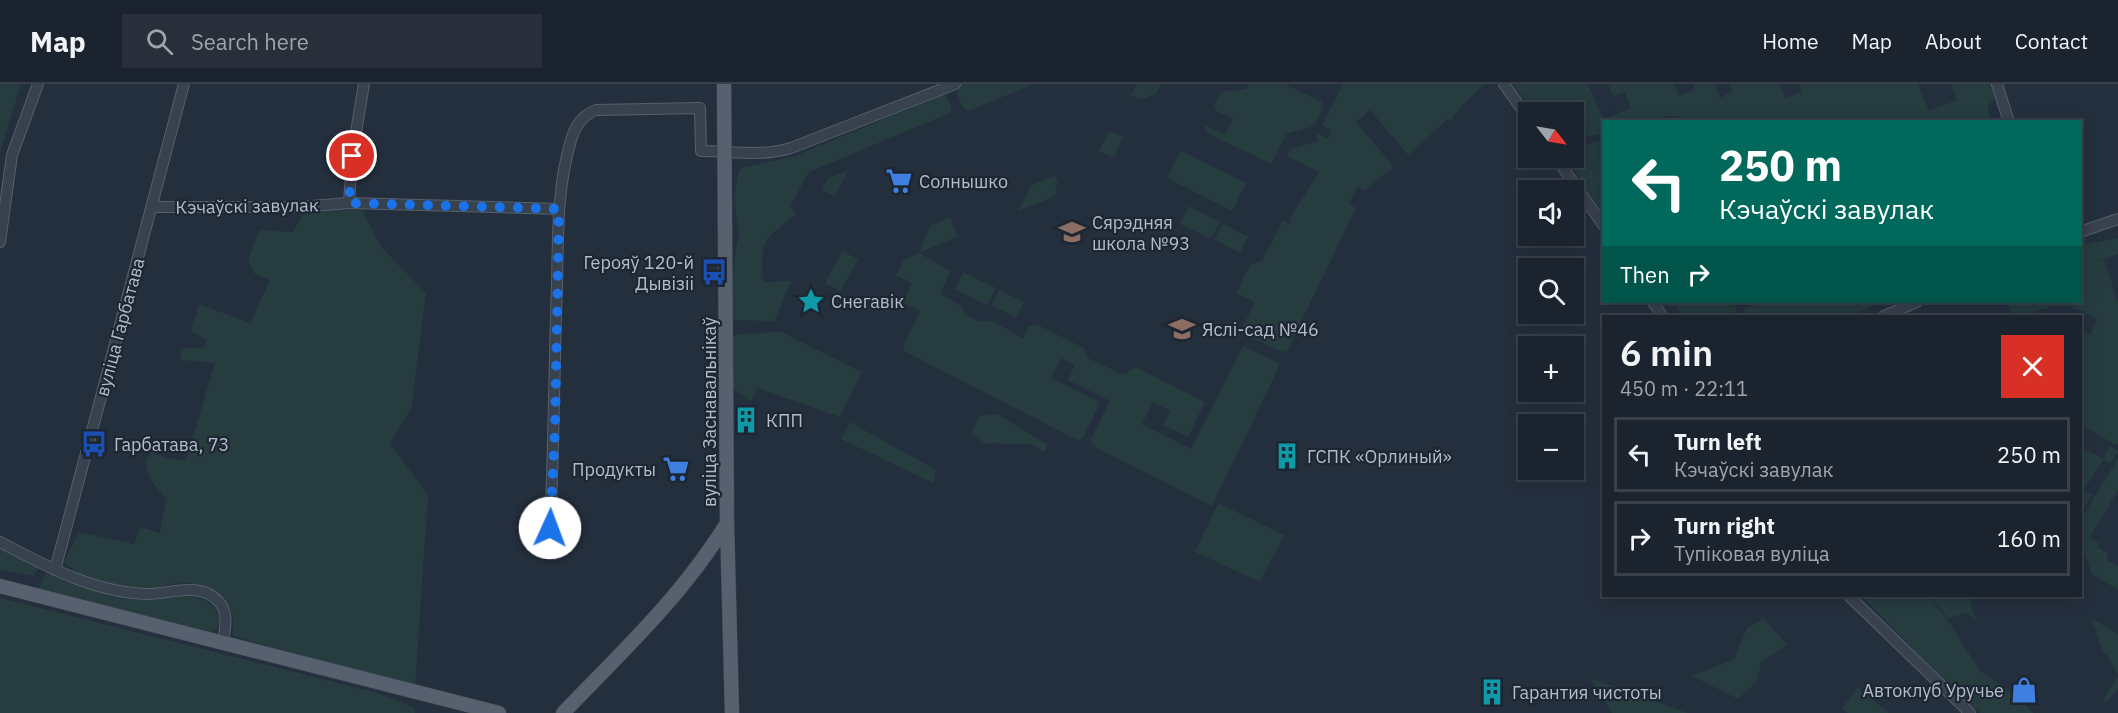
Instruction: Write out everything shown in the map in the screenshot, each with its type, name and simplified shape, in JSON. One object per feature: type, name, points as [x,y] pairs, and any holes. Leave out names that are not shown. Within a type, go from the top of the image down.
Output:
[{"type":"main road","name":"вуліца Заснавальнікаў","points":[[563,713],[663,609],[708,554],[727,523],[728,327],[724,235],[724,84]]},
{"type":"main road","points":[[727,523],[732,713]]},
{"type":"main road","points":[[0,586],[499,713]]},
{"type":"street","points":[[0,242],[12,155],[38,84]]},
{"type":"street","name":"вуліца Гарбатава","points":[[55,570],[184,84]]},
{"type":"street","points":[[349,203],[352,156],[364,84]]},
{"type":"street","points":[[550,528],[555,430],[559,209],[571,140],[575,129],[588,113],[596,110],[700,108],[701,151],[748,154],[789,149],[955,84]]},
{"type":"street","points":[[1504,84],[1518,104]]},
{"type":"street","points":[[1997,84],[2008,120]]},
{"type":"street","points":[[1563,168],[1602,223]]},
{"type":"street","name":"Кэчаўскі завулак","points":[[152,207],[298,207],[349,203],[559,209]]},
{"type":"street","points":[[2082,231],[2118,219]]},
{"type":"street","points":[[1886,315],[1915,303]]},
{"type":"street","points":[[0,542],[55,570],[95,585],[148,594],[178,590],[204,592],[219,601],[225,615],[223,642]]},
{"type":"street","points":[[1850,597],[1970,713]]},
{"type":"green space","points":[[0,84],[21,84],[0,152]]},
{"type":"green space","points":[[963,84],[1034,84],[968,111],[958,97],[958,86]]},
{"type":"green space","points":[[1137,84],[1161,84],[1156,94],[1141,99],[1131,95]]},
{"type":"green space","points":[[1249,84],[1284,84],[1322,102],[1323,109],[1314,126],[1286,134],[1271,164],[1207,133],[1204,125],[1225,135],[1233,119],[1217,111],[1214,106],[1221,92],[1246,89]]},
{"type":"green space","points":[[1340,84],[1485,84],[1463,104],[1451,120],[1448,119],[1408,155],[1370,110],[1356,122],[1394,167],[1364,190],[1357,187],[1349,204],[1356,208],[1287,351],[1282,352],[1240,332],[1255,302],[1236,293],[1250,265],[1262,261],[1283,220],[1292,224],[1290,218],[1319,172],[1287,156],[1290,149],[1318,141],[1316,133],[1328,138],[1331,130],[1322,125],[1342,86]]},
{"type":"green space","points":[[1513,84],[1588,84],[1603,119],[1631,108],[1625,92],[1613,96],[1608,84],[1674,84],[1679,96],[1695,90],[1693,84],[1715,84],[1720,98],[1732,91],[1730,84],[1780,84],[1785,98],[1802,92],[1799,84],[1918,84],[1929,111],[1957,100],[1951,84],[1997,84],[2000,94],[1987,106],[1991,120],[1957,120],[1956,118],[1952,120],[1766,120],[1765,117],[1753,120],[1682,120],[1684,117],[1669,116],[1651,120],[1602,120],[1602,133],[1584,138],[1584,102],[1526,102]]},
{"type":"green space","points":[[943,94],[947,97],[952,109],[950,113],[809,172],[790,206],[796,214],[770,236],[763,249],[763,282],[791,281],[775,321],[734,320],[733,277],[740,236],[735,192],[741,168],[795,156]]},
{"type":"green space","points":[[1109,131],[1123,137],[1114,158],[1099,151]]},
{"type":"green space","points":[[1602,140],[1602,212],[1584,185],[1584,180],[1581,180],[1573,168],[1584,168],[1584,146]]},
{"type":"green space","points":[[1181,151],[1246,183],[1232,211],[1167,178]]},
{"type":"green space","points":[[848,171],[835,196],[822,190],[828,178]]},
{"type":"green space","points":[[1055,175],[1058,184],[1055,185],[1057,191],[1053,197],[1018,211],[1032,185]]},
{"type":"green space","points":[[1189,206],[1220,222],[1211,239],[1180,224]]},
{"type":"green space","points":[[305,210],[362,210],[381,247],[426,293],[411,409],[390,443],[428,496],[415,687],[233,636],[233,615],[222,597],[205,587],[188,583],[148,589],[113,584],[82,577],[64,562],[79,532],[134,544],[140,527],[160,533],[166,500],[149,477],[145,461],[152,452],[169,459],[186,460],[215,363],[181,360],[181,349],[205,347],[206,339],[191,332],[199,304],[250,323],[270,280],[255,274],[248,261],[259,230],[293,232]]},
{"type":"green space","points":[[950,217],[958,237],[919,253],[930,226]]},
{"type":"green space","points":[[1223,224],[1248,237],[1240,253],[1214,239]]},
{"type":"green space","points":[[2082,231],[2087,244],[2118,238],[2118,254],[2093,263],[2104,260],[2118,302],[2118,444],[2116,445],[2082,426],[2082,331],[2090,335],[2098,319],[2066,306],[2053,306],[2033,312],[2034,315],[2012,315],[2007,303],[2082,303]]},
{"type":"green space","points":[[842,251],[858,259],[841,291],[825,283]]},
{"type":"green space","points":[[919,253],[951,271],[940,294],[960,305],[965,314],[980,322],[992,321],[1023,338],[1029,326],[1036,324],[1084,348],[1088,358],[1123,375],[1136,367],[1205,402],[1188,437],[1163,425],[1170,411],[1153,402],[1142,424],[1191,449],[1243,346],[1278,363],[1279,367],[1212,506],[1093,446],[1091,440],[1110,401],[1068,380],[1075,365],[1061,358],[1051,378],[1098,401],[1099,405],[1083,438],[1077,440],[904,351],[903,346],[920,311],[903,302],[912,283],[896,275],[903,261]]},
{"type":"green space","points":[[963,272],[996,288],[987,305],[955,289]]},
{"type":"green space","points":[[999,290],[1024,302],[1016,318],[992,305]]},
{"type":"green space","points":[[1666,303],[1733,303],[1737,311],[1753,303],[1879,304],[1852,315],[1746,315],[1743,309],[1729,315],[1681,315],[1676,307]]},
{"type":"green space","points":[[781,332],[862,372],[840,417],[757,388],[751,402],[732,388],[733,338],[736,334]]},
{"type":"green space","points":[[997,414],[1047,444],[1047,448],[1044,452],[1029,443],[986,444],[972,434],[979,416]]},
{"type":"green space","points":[[850,422],[936,470],[933,483],[841,439]]},
{"type":"green space","points":[[2110,446],[2118,451],[2110,464],[2103,460],[2084,490],[2092,495],[2082,511],[2082,448],[2103,459]]},
{"type":"green space","points":[[2118,458],[2118,490],[2090,537],[2099,543],[2097,547],[2109,554],[2106,559],[2118,566],[2118,590],[2092,574],[2082,548],[2082,518]]},
{"type":"green space","points":[[1218,503],[1284,535],[1260,582],[1195,552]]},
{"type":"green space","points":[[0,544],[38,563],[39,568],[33,576],[0,570]]},
{"type":"green space","points":[[47,570],[100,593],[115,597],[140,599],[185,596],[206,601],[214,607],[219,617],[219,624],[211,632],[38,591]]},
{"type":"green space","points":[[1863,597],[1929,597],[1947,619],[1980,671],[2001,685],[2034,713],[1980,713]]},
{"type":"green space","points":[[1930,597],[1981,597],[1970,601],[1976,620],[1966,613],[1948,618]]},
{"type":"green space","points":[[0,598],[378,693],[414,708],[415,713],[0,713]]},
{"type":"green space","points":[[1764,619],[1787,645],[1761,662],[1757,681],[1738,699],[1692,676],[1734,659],[1747,628]]},
{"type":"green space","points":[[2092,619],[2118,634],[2118,675],[2107,655],[2103,653]]},
{"type":"green space","points":[[2118,675],[2118,689],[2106,702],[2102,702]]},
{"type":"green space","points":[[1590,678],[1688,713],[1612,713]]},
{"type":"green space","points":[[1858,688],[1889,713],[1848,713],[1842,708]]},
{"type":"place","name":"Солнышко","points":[[899,181]]},
{"type":"place","name":"Сярэдняя школа №93","points":[[1072,232]]},
{"type":"place","name":"Герояў 120-й Дывізіі","points":[[714,272]]},
{"type":"place","name":"Снегавік","points":[[811,301]]},
{"type":"place","name":"Яслі-сад №46","points":[[1182,329]]},
{"type":"place","name":"КПП","points":[[746,420]]},
{"type":"place","name":"Гарбатава, 73","points":[[94,444]]},
{"type":"place","name":"ГСПК «Орлиный»","points":[[1287,456]]},
{"type":"place","name":"Продукты","points":[[676,469]]},
{"type":"place","name":"Автоклуб Уручье","points":[[2024,690]]},
{"type":"place","name":"Гарантия чистоты","points":[[1492,692]]},
{"type":"route","points":[[352,156],[349,203],[559,209],[555,430],[550,528]]}]
